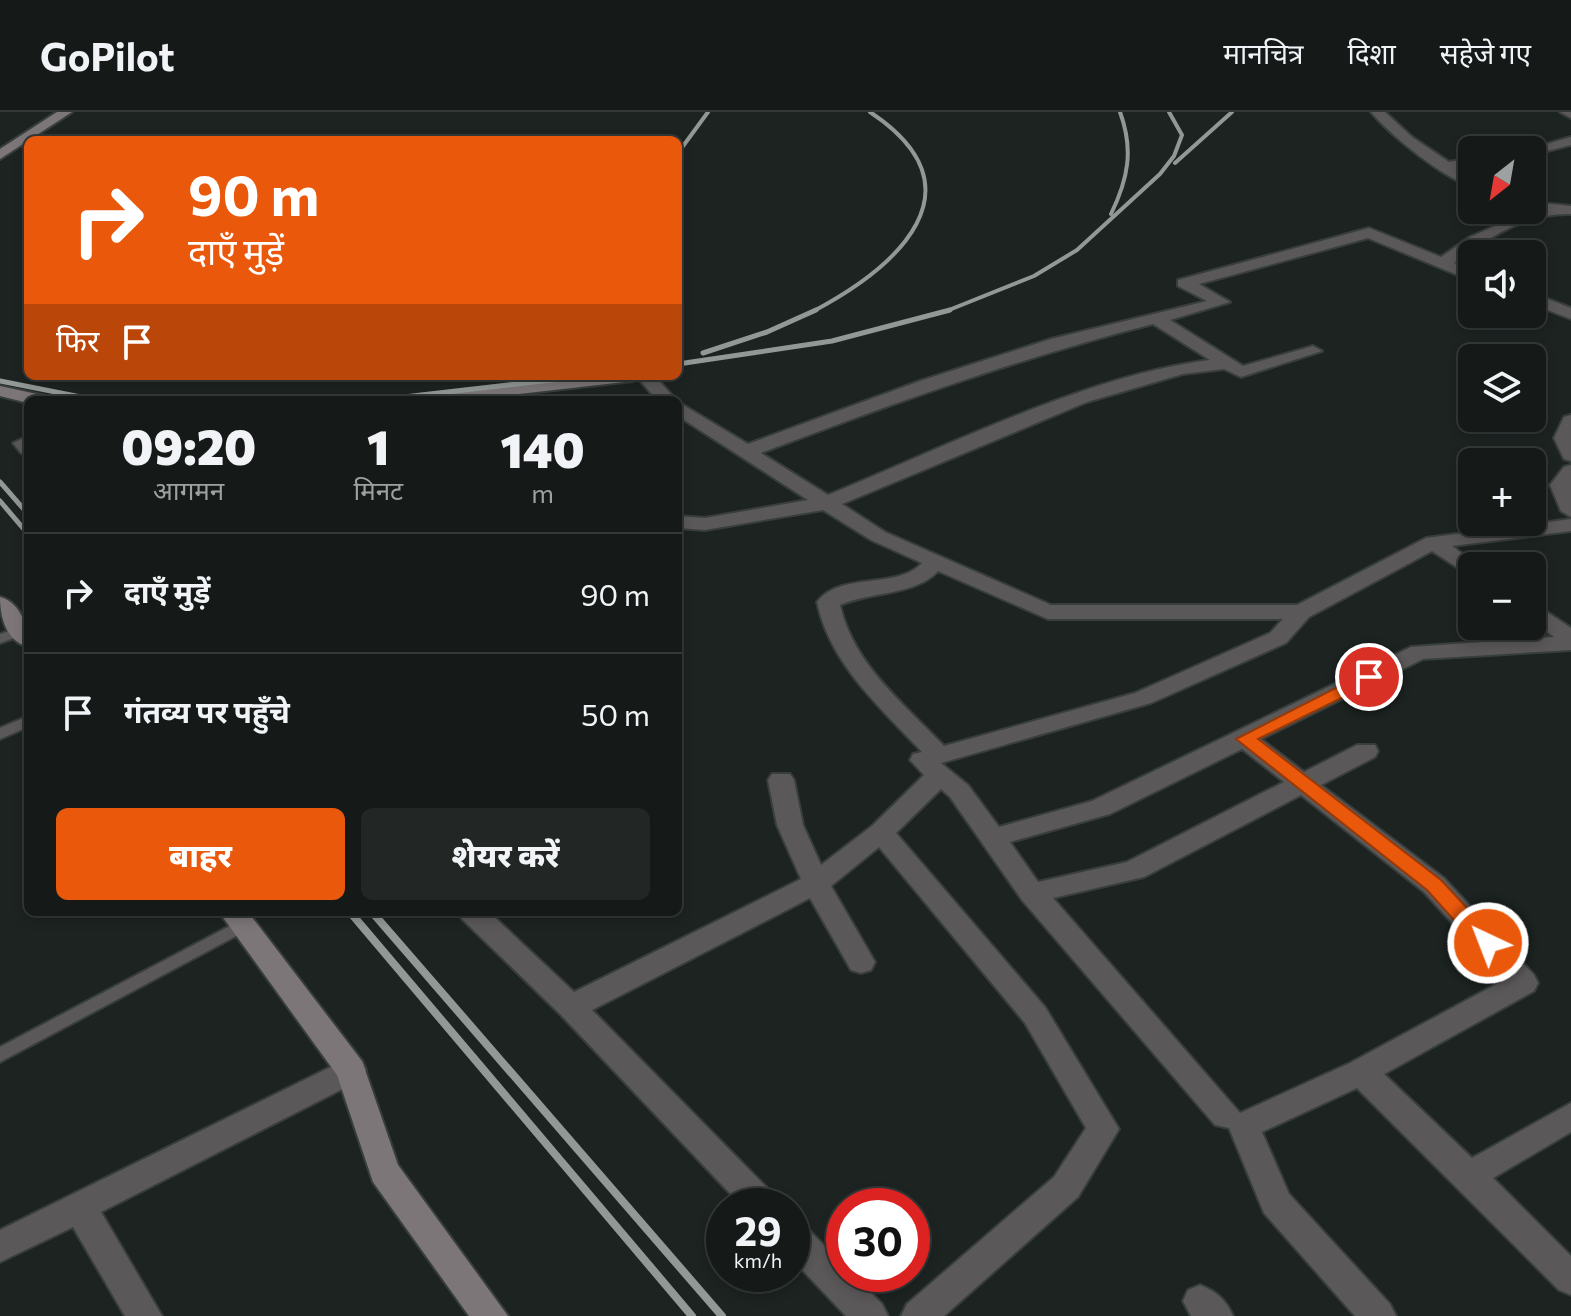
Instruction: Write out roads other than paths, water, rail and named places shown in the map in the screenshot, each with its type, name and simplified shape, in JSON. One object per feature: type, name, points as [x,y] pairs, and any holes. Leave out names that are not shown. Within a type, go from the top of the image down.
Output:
[{"type":"street","points":[[0,146],[53,112]]},
{"type":"street","points":[[29,136],[66,112]]},
{"type":"street","points":[[40,136],[76,112]]},
{"type":"street","points":[[1377,112],[1407,140],[1458,175]]},
{"type":"street","points":[[0,155],[24,139]]},
{"type":"street","points":[[1546,147],[1571,141]]},
{"type":"street","points":[[0,162],[24,147]]},
{"type":"street","points":[[1444,167],[1458,164]]},
{"type":"street","points":[[1546,208],[1571,210]]},
{"type":"street","points":[[1442,264],[1475,240],[1505,224]]},
{"type":"street","points":[[748,451],[926,385],[1057,343],[1222,302],[1184,283],[1369,233],[1458,270]]},
{"type":"street","points":[[1546,304],[1571,314]]},
{"type":"street","points":[[1157,319],[1241,372],[1313,351]]},
{"type":"street","points":[[682,522],[705,524],[826,503],[1081,398],[1181,369],[1224,364]]},
{"type":"street","points":[[454,396],[597,380]]},
{"type":"street","points":[[649,380],[663,396]]},
{"type":"street","points":[[0,391],[24,396]]},
{"type":"street","points":[[682,410],[878,536],[1048,612],[1301,612]]},
{"type":"street","points":[[1571,421],[1563,438],[1571,455]]},
{"type":"street","points":[[1571,471],[1560,485],[1571,511]]},
{"type":"street","points":[[571,1007],[816,883],[881,832],[939,765],[1143,698],[1278,638],[1301,612],[1433,542],[1571,525]]},
{"type":"street","points":[[1433,542],[1458,561]]},
{"type":"street","points":[[935,562],[921,577],[853,591],[828,602],[829,615],[857,667],[939,765],[1032,893],[1226,1116]]},
{"type":"street","points":[[0,604],[16,637]]},
{"type":"street","points":[[1546,620],[1571,641]]},
{"type":"street","points":[[993,838],[1101,808],[1419,652],[1571,641]]},
{"type":"street","points":[[1245,739],[1307,783],[1434,885],[1524,983],[1361,1072],[1244,1126],[1276,1203],[1378,1316]]},
{"type":"street","points":[[1032,893],[1134,870],[1366,751]]},
{"type":"street","points":[[781,780],[781,800],[816,883],[861,962]]},
{"type":"street","points":[[881,832],[1035,1015],[1103,1129],[1066,1187],[919,1316]]},
{"type":"street","points":[[476,916],[571,1007],[746,1188]]},
{"type":"street","points":[[238,918],[351,1070],[384,1172],[490,1316]]},
{"type":"street","points":[[0,1246],[351,1070]]},
{"type":"street","points":[[1361,1072],[1571,1279]]},
{"type":"street","points":[[1469,1176],[1571,1116]]},
{"type":"street","points":[[79,1206],[144,1316]]},
{"type":"street","points":[[810,1254],[870,1316]]},
{"type":"lane","points":[[0,734],[24,723]]},
{"type":"lane","points":[[0,1055],[238,918]]},
{"type":"railway","points":[[682,148],[708,112]]},
{"type":"railway","points":[[814,311],[873,273],[898,249],[916,224],[925,197],[922,169],[904,141],[870,112]]},
{"type":"railway","points":[[1111,214],[1122,189],[1127,164],[1127,139],[1120,112]]},
{"type":"railway","points":[[947,311],[1034,276],[1077,250],[1160,174],[1174,156],[1182,135],[1169,112]]},
{"type":"railway","points":[[1175,163],[1232,112]]},
{"type":"railway","points":[[703,353],[767,332],[814,311]]},
{"type":"railway","points":[[682,363],[832,341],[947,311]]},
{"type":"railway","points":[[413,396],[551,380]]},
{"type":"railway","points":[[0,381],[76,396]]},
{"type":"railway","points":[[0,482],[24,509]]},
{"type":"railway","points":[[0,501],[24,529]]},
{"type":"railway","points":[[353,916],[692,1316]]},
{"type":"railway","points":[[375,916],[722,1316]]}]
